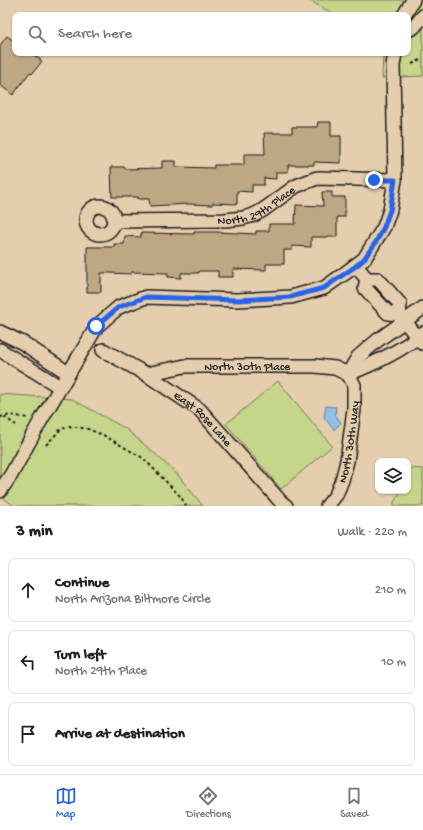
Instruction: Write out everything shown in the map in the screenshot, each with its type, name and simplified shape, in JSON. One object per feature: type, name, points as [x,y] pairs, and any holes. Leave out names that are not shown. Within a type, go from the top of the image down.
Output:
[{"type":"street","points":[[406,12],[413,0]]},
{"type":"street","points":[[411,28],[423,16]]},
{"type":"street","points":[[0,491],[11,475],[96,326],[119,307],[146,297],[237,300],[290,297],[324,288],[364,259],[384,227],[390,210],[395,180],[393,65],[394,56]]},
{"type":"street","name":"North 29th Place","points":[[114,222],[225,220],[243,218],[254,215],[263,210],[296,186],[317,178],[395,180]]},
{"type":"street","points":[[348,374],[366,367],[421,338],[402,318],[400,304],[378,279],[367,279],[356,266]]},
{"type":"street","points":[[348,374],[358,357],[402,318],[423,308]]},
{"type":"street","points":[[0,332],[23,343],[68,373]]},
{"type":"street","points":[[0,350],[60,387]]},
{"type":"street","name":"East Rose Lane","points":[[103,350],[146,374],[200,410],[286,506]]},
{"type":"street","name":"North 30th Place","points":[[146,374],[185,366],[315,366],[335,368],[348,374]]},
{"type":"street","name":"North 30th Way","points":[[327,506],[336,495],[347,460],[354,409],[354,385],[348,374]]},
{"type":"path","points":[[412,64],[423,58]]},
{"type":"path","points":[[0,418],[11,415],[41,420]]},
{"type":"path","points":[[3,416],[16,425]]},
{"type":"path","points":[[46,445],[60,430],[69,426],[88,429],[105,436],[143,458],[181,498],[186,506]]},
{"type":"green space","points":[[309,0],[423,0],[423,76],[382,78],[383,56],[411,56],[411,12],[330,12]]},
{"type":"green space","points":[[278,381],[332,446],[281,489],[226,424]]},
{"type":"green space","points":[[0,394],[72,399],[126,429],[177,474],[203,506],[14,506],[0,495]]},
{"type":"green space","points":[[411,468],[423,469],[423,506],[394,506],[394,502],[399,494],[411,494]]},
{"type":"water","points":[[326,406],[336,407],[335,414],[341,423],[334,430],[324,417]]},
{"type":"building","points":[[7,36],[12,40],[12,56],[35,56],[42,61],[32,74],[30,72],[13,95],[0,85],[0,45]]},
{"type":"building","points":[[318,122],[331,122],[331,136],[341,136],[341,163],[314,162],[314,165],[288,165],[288,172],[276,172],[276,179],[264,178],[264,185],[252,185],[252,192],[237,191],[237,204],[212,203],[212,205],[189,204],[150,206],[149,199],[138,199],[138,197],[112,197],[111,167],[125,167],[125,169],[162,168],[162,161],[176,161],[176,167],[214,168],[214,165],[244,165],[244,154],[265,154],[264,133],[292,133],[292,127],[317,127]]},
{"type":"building","points":[[322,192],[332,192],[332,197],[345,197],[345,217],[337,217],[337,237],[311,237],[311,247],[292,246],[292,250],[284,250],[284,264],[266,264],[266,270],[233,269],[233,277],[218,277],[218,271],[181,273],[181,278],[168,277],[168,273],[101,273],[101,292],[87,292],[87,247],[114,247],[114,244],[124,244],[125,236],[141,237],[141,233],[194,234],[194,232],[217,232],[256,234],[256,231],[269,231],[269,224],[295,224],[296,205],[323,206]]},
{"type":"route","points":[[96,326],[119,307],[146,297],[197,297],[237,300],[290,297],[324,288],[364,259],[384,227],[390,210],[395,180],[374,180]]}]
